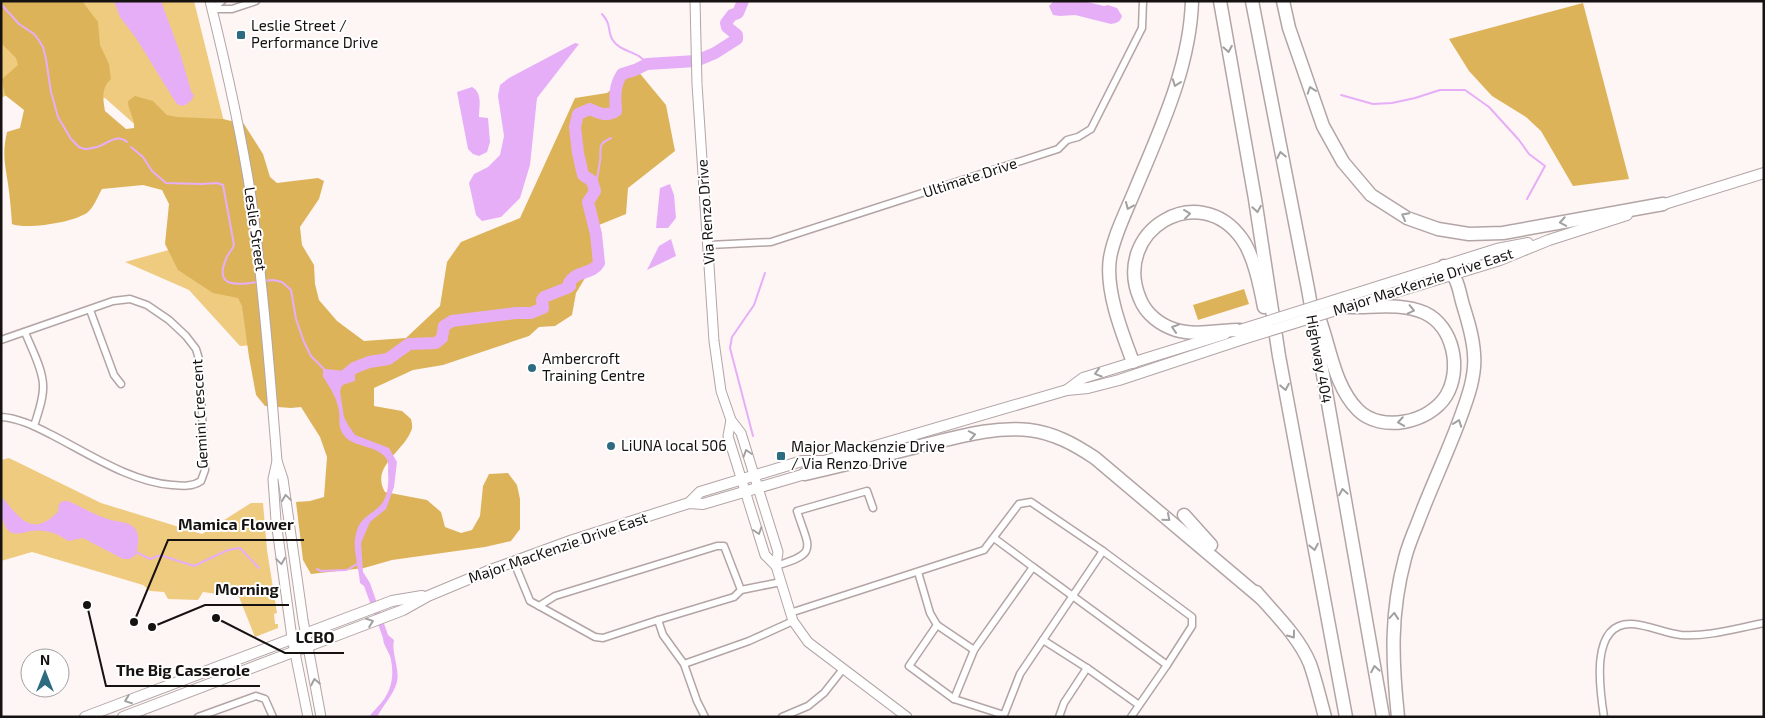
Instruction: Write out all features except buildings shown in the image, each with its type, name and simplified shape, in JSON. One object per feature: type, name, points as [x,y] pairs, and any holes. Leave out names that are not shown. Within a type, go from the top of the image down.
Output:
[{"type":"highway","points":[[1137,365],[1114,300],[1110,280],[1110,259],[1120,228],[1157,137],[1184,60],[1190,27],[1192,1]]},
{"type":"highway","points":[[1220,1],[1255,199],[1279,356],[1346,717]]},
{"type":"highway","name":"Highway 404","points":[[1252,1],[1308,289],[1383,717]]},
{"type":"highway","points":[[1283,1],[1290,28],[1323,126],[1342,162],[1370,194],[1406,218],[1438,229],[1469,234],[1503,233],[1663,204]]},
{"type":"highway","points":[[1242,334],[1176,330],[1150,315],[1136,290],[1134,263],[1139,246],[1149,232],[1159,223],[1171,216],[1199,212],[1211,215],[1235,230],[1243,240],[1249,253],[1263,300],[1274,348],[1279,356]]},
{"type":"highway","points":[[1398,717],[1393,621],[1396,595],[1405,556],[1456,430],[1468,397],[1473,374],[1474,355],[1470,325],[1449,270]]},
{"type":"highway","points":[[1308,289],[1342,388],[1360,412],[1375,420],[1394,423],[1414,420],[1432,410],[1445,397],[1452,380],[1454,362],[1452,346],[1445,330],[1436,320],[1424,313],[1394,306],[1345,302]]},
{"type":"highway","points":[[805,474],[993,431],[1031,430],[1051,435],[1071,442],[1095,458],[1261,598]]},
{"type":"highway","points":[[1184,515],[1190,524],[1286,626],[1302,648],[1309,664],[1325,717]]},
{"type":"main road","name":"Via Renzo Drive","points":[[695,1],[697,84],[714,341],[721,391],[731,420],[741,432],[778,552],[776,566]]},
{"type":"main road","name":"Leslie Street","points":[[211,5],[239,130],[251,196],[263,296],[277,461],[283,479],[308,647],[321,717]]},
{"type":"main road","name":"Major MacKenzie Drive East","points":[[689,503],[700,492],[802,462],[824,461],[1067,390],[1083,378],[1137,365],[1449,270],[1500,260],[1549,240],[1764,173]]},
{"type":"main road","name":"Major MacKenzie Drive East","points":[[1137,365],[1242,334]]},
{"type":"main road","name":"Via Renzo Drive","points":[[731,420],[728,436],[741,480],[766,555],[776,566],[792,617],[808,642],[907,717]]},
{"type":"main road","name":"Leslie Street","points":[[277,461],[274,480],[276,521],[292,638],[308,717]]},
{"type":"main road","name":"Major MacKenzie Drive East","points":[[123,717],[403,610],[428,596],[573,540],[689,503],[703,504],[805,474],[824,461]]},
{"type":"main road","name":"Major MacKenzie Drive East","points":[[85,717],[100,714],[292,638],[392,601],[428,596]]},
{"type":"street","points":[[211,5],[222,1]]},
{"type":"street","points":[[211,5],[232,9],[256,1]]},
{"type":"street","name":"Ultimate Drive","points":[[708,245],[771,242],[1058,149],[1067,140],[1078,137],[1091,129],[1142,28],[1143,1]]},
{"type":"street","name":"Gemini Crescent","points":[[1,340],[113,301],[130,300],[147,305],[169,320],[186,336],[196,349],[199,359],[205,470],[202,481],[193,486],[179,486],[164,485],[133,477],[34,426],[9,417],[1,417]]},
{"type":"street","points":[[90,310],[114,375],[121,384]]},
{"type":"street","points":[[25,332],[41,374],[43,385],[42,399],[34,426]]},
{"type":"street","points":[[776,566],[795,560],[805,554],[808,547],[797,511],[867,491],[873,508]]},
{"type":"street","points":[[684,664],[750,641],[792,617],[984,550],[1019,504],[1031,502],[1103,551],[1192,617],[1192,626],[1131,717]]},
{"type":"street","points":[[994,538],[1167,665]]},
{"type":"street","points":[[539,606],[555,596],[717,546],[724,546],[741,590]]},
{"type":"street","points":[[937,625],[909,666],[954,699],[1006,716],[1020,674],[1103,551]]},
{"type":"street","points":[[514,562],[526,596],[530,601],[595,637],[603,638],[734,596],[741,590],[781,582]]},
{"type":"street","points":[[954,699],[974,650],[1033,567]]},
{"type":"street","points":[[918,572],[930,613],[937,625],[974,650]]},
{"type":"street","points":[[658,620],[663,635],[684,664],[697,701],[705,717]]},
{"type":"street","points":[[1604,717],[1600,689],[1600,664],[1604,645],[1609,634],[1615,629],[1630,624],[1673,634],[1690,635],[1764,623]]},
{"type":"street","points":[[1043,640],[1088,668],[1139,706]]},
{"type":"street","points":[[1059,717],[1064,704],[1088,668]]},
{"type":"street","points":[[782,717],[808,706],[824,693],[843,669]]},
{"type":"street","points":[[198,717],[256,696],[265,699],[273,717]]},
{"type":"shaded area","points":[[1,1],[194,1],[229,142],[255,345],[240,346],[189,290],[125,262],[194,243],[167,153],[105,98],[15,91],[1,98]]},
{"type":"shaded area","points":[[1,1],[82,1],[98,22],[100,45],[109,64],[111,79],[104,90],[105,111],[126,129],[134,128],[128,101],[135,96],[153,101],[167,115],[223,119],[244,124],[263,154],[270,177],[277,183],[318,178],[324,181],[319,199],[300,227],[302,245],[314,265],[315,284],[319,300],[337,321],[364,341],[406,338],[440,306],[447,262],[461,242],[520,218],[575,98],[607,93],[637,70],[666,105],[675,151],[628,188],[626,214],[594,227],[596,260],[576,293],[572,315],[555,326],[539,327],[529,336],[443,365],[413,370],[374,388],[374,406],[402,411],[411,419],[412,424],[412,430],[407,438],[385,467],[382,483],[385,492],[427,500],[441,512],[445,527],[461,533],[472,530],[480,516],[483,486],[489,474],[508,473],[517,485],[520,499],[520,529],[511,541],[485,547],[392,560],[364,568],[311,574],[303,560],[296,502],[324,497],[327,457],[320,437],[301,407],[265,406],[256,395],[242,306],[238,298],[213,293],[178,270],[165,244],[169,204],[162,190],[143,185],[102,189],[92,207],[82,216],[51,224],[19,226],[12,224],[4,158],[5,146],[7,132],[20,128],[24,110],[5,95],[2,79],[18,65],[16,58],[1,43]]},
{"type":"shaded area","points":[[114,1],[161,1],[180,53],[192,94],[194,94],[188,103],[182,106],[177,104],[136,38],[120,17]]},
{"type":"shaded area","points":[[1054,1],[1083,1],[1104,6],[1108,5],[1117,8],[1122,16],[1118,22],[1111,24],[1075,15],[1053,15],[1049,6]]},
{"type":"shaded area","points":[[1583,3],[1629,179],[1573,186],[1541,131],[1526,117],[1492,96],[1469,71],[1449,39]]},
{"type":"shaded area","points":[[575,43],[579,44],[537,98],[530,165],[520,198],[501,217],[482,221],[476,215],[469,183],[474,174],[488,167],[500,155],[504,136],[498,96],[500,85],[509,78]]},
{"type":"shaded area","points":[[472,87],[479,96],[479,117],[488,118],[490,142],[487,152],[479,156],[473,154],[468,149],[457,92]]},
{"type":"shaded area","points":[[670,184],[674,195],[676,218],[668,228],[656,228],[660,188]]},
{"type":"shaded area","points":[[671,239],[676,256],[647,270],[659,246]]},
{"type":"shaded area","points":[[1244,289],[1249,304],[1198,320],[1193,305]]},
{"type":"shaded area","points":[[323,370],[355,372],[355,381],[342,385],[340,391],[344,417],[355,435],[389,448],[397,462],[394,487],[386,509],[370,522],[361,543],[363,572],[370,583],[388,635],[394,640],[393,645],[398,677],[395,687],[377,717],[369,717],[388,692],[392,676],[392,666],[364,586],[360,583],[355,540],[361,523],[385,499],[388,484],[388,463],[386,458],[376,450],[352,442],[343,434],[337,402],[323,377]]},
{"type":"shaded area","points":[[9,458],[101,503],[202,534],[251,503],[263,503],[267,550],[277,613],[274,614],[275,624],[278,624],[278,628],[255,637],[239,597],[203,592],[198,600],[168,599],[164,592],[150,591],[143,585],[32,552],[1,561],[1,460]]},
{"type":"shaded area","points":[[1,496],[20,518],[33,524],[40,524],[49,520],[58,512],[59,504],[63,501],[68,501],[94,514],[128,524],[134,527],[138,536],[138,547],[135,556],[130,559],[123,559],[83,538],[68,541],[59,535],[45,531],[35,530],[18,534],[10,532],[3,520]]},
{"type":"waterway","points":[[336,383],[354,368],[369,362],[388,359],[409,344],[436,343],[442,338],[444,326],[452,321],[516,313],[531,313],[543,308],[542,300],[544,297],[567,288],[576,276],[596,267],[599,263],[596,234],[588,202],[595,191],[592,181],[583,175],[578,153],[575,127],[578,114],[590,109],[606,114],[616,111],[616,87],[622,74],[647,64],[696,61],[715,53],[737,39],[737,35],[727,27],[726,23],[732,15],[738,13],[743,1]]},
{"type":"waterway","points":[[1,4],[19,24],[34,34],[43,47],[51,92],[58,117],[71,139],[84,149],[97,147],[116,139],[127,142]]},
{"type":"waterway","points":[[602,14],[607,21],[615,44],[639,56],[647,64]]},
{"type":"waterway","points":[[1341,95],[1373,104],[1392,103],[1440,90],[1465,90],[1489,107],[1529,154],[1545,166],[1527,199]]},
{"type":"waterway","points":[[595,186],[600,164],[601,145],[611,138]]},
{"type":"waterway","points":[[131,147],[143,157],[152,171],[166,183],[217,183],[223,185],[234,245],[226,259],[223,275],[225,280],[235,284],[257,282]]},
{"type":"waterway","points":[[753,436],[730,348],[732,337],[754,305],[765,273]]},
{"type":"waterway","points":[[264,281],[282,282],[291,290],[296,319],[304,342],[311,356],[325,370]]},
{"type":"waterway","points":[[136,552],[150,559],[163,556],[194,566],[228,550],[240,548],[259,568]]},
{"type":"waterway","points":[[317,569],[321,571],[346,570],[359,564]]},
{"type":"place","name":"Leslie Street / Performance Drive","points":[[241,35]]},
{"type":"place","name":"Ambercroft Training Centre","points":[[532,368]]},
{"type":"place","name":"LiUNA local 506","points":[[611,446]]},
{"type":"place","name":"Major Mackenzie Drive / Via Renzo Drive","points":[[781,456]]},
{"type":"place","name":"The Big Casserole","points":[[87,605]]},
{"type":"place","name":"LCBO","points":[[216,618]]},
{"type":"place","name":"Mamica Flower","points":[[134,622]]},
{"type":"place","name":"Morning","points":[[152,627]]}]
